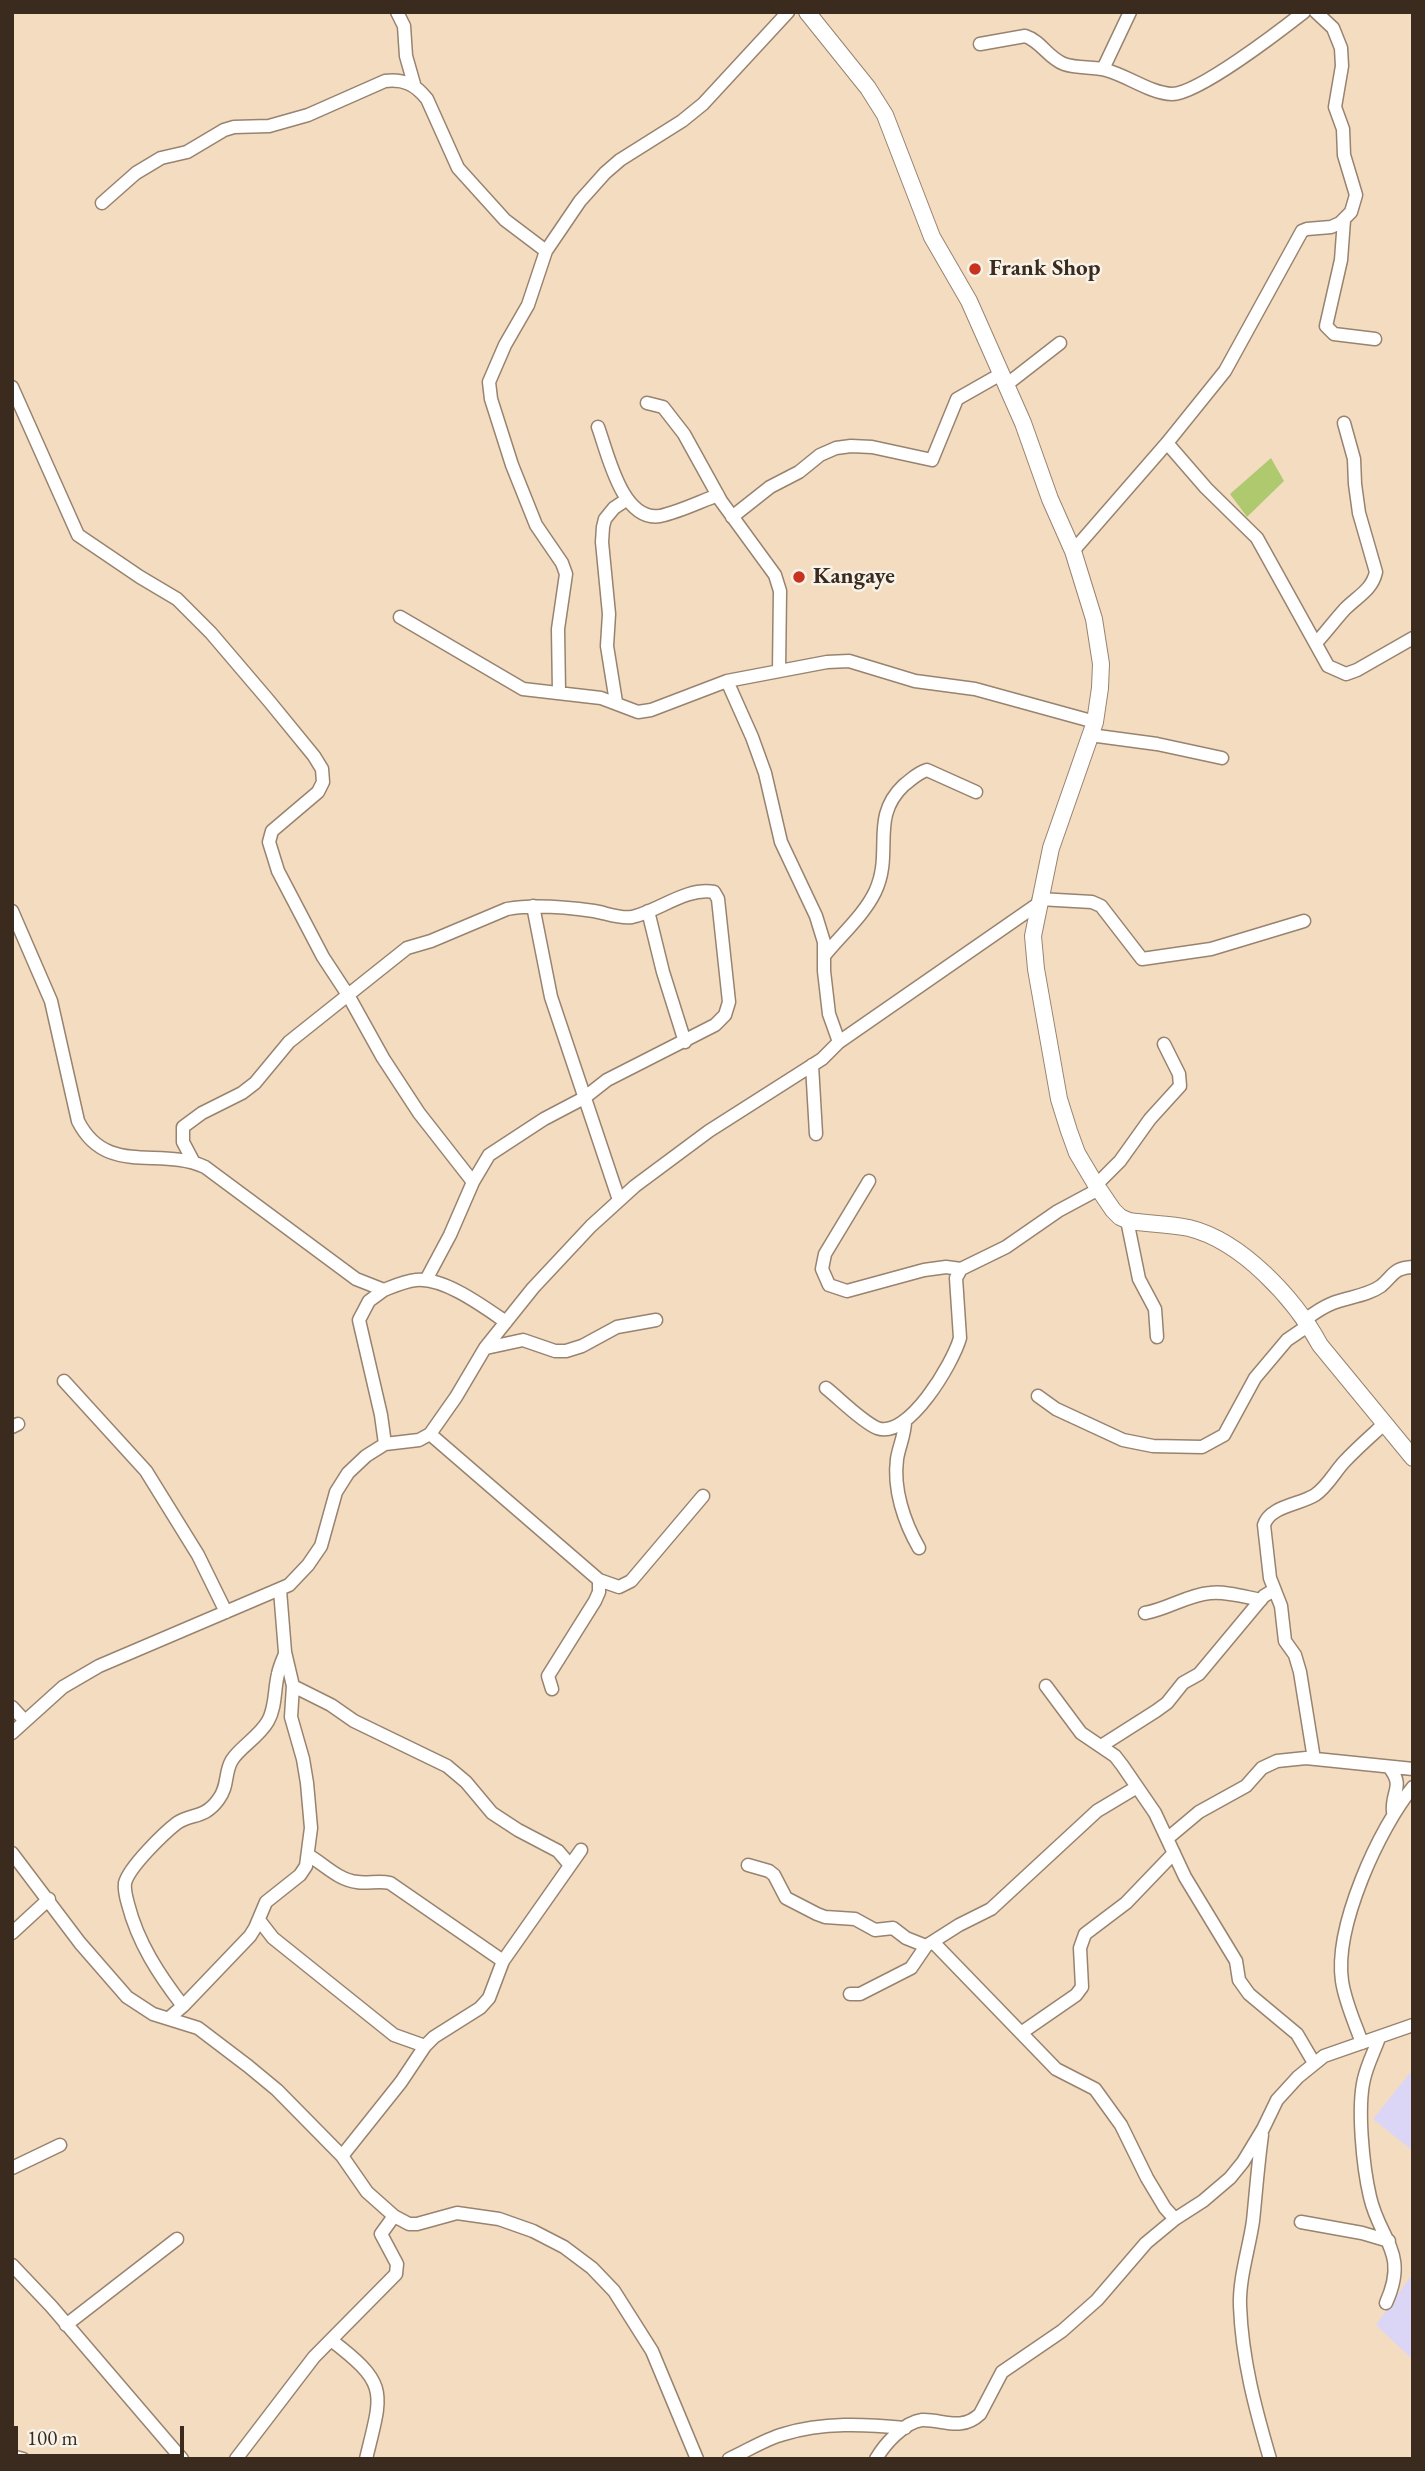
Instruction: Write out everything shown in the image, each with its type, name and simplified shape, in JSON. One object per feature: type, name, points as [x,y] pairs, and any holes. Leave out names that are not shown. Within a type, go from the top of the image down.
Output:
[{"type":"street","points":[[397,12],[404,26],[406,56],[414,84],[427,99],[458,168],[505,220],[546,251]]},
{"type":"street","points":[[559,692],[558,629],[566,574],[562,563],[536,525],[512,465],[491,399],[489,382],[505,345],[528,305],[546,251],[568,218],[605,173],[703,104],[788,12]]},
{"type":"street","points":[[807,12],[868,88],[885,115],[932,237],[970,301],[1023,423],[1050,499],[1073,551],[1094,619],[1101,664],[1100,688],[1092,728],[1051,848],[1033,936],[1036,969],[1059,1099],[1077,1153],[1113,1210],[1126,1220],[1190,1228],[1211,1237],[1272,1280],[1307,1322],[1320,1345],[1413,1458]]},
{"type":"street","points":[[1103,69],[1130,12]]},
{"type":"street","points":[[980,44],[1025,36],[1032,38],[1063,64],[1103,69],[1159,91],[1179,93],[1252,52],[1304,12]]},
{"type":"street","points":[[1073,551],[1167,443],[1225,371],[1302,231],[1331,227],[1344,220],[1351,212],[1356,195],[1346,167],[1343,129],[1335,107],[1342,66],[1341,48],[1334,28],[1316,12]]},
{"type":"street","points":[[102,203],[136,173],[161,158],[187,152],[224,130],[284,122],[333,105],[385,81],[414,84]]},
{"type":"street","points":[[1344,220],[1341,260],[1326,326],[1334,334],[1375,339]]},
{"type":"street","points":[[732,517],[770,487],[799,472],[820,455],[836,448],[872,447],[932,460],[957,398],[1004,380],[1060,343]]},
{"type":"street","points":[[12,387],[78,535],[177,599],[211,633],[322,769],[323,782],[318,792],[272,831],[269,842],[278,871],[323,957],[383,1058],[412,1102],[473,1182]]},
{"type":"street","points":[[647,402],[663,407],[684,435],[732,517],[775,575],[780,591],[779,671]]},
{"type":"street","points":[[1316,643],[1344,610],[1366,592],[1374,581],[1376,572],[1359,513],[1354,459],[1344,423]]},
{"type":"street","points":[[598,427],[626,500],[639,512],[659,516],[718,495]]},
{"type":"street","points":[[1167,443],[1206,488],[1256,538],[1328,666],[1346,674],[1413,638]]},
{"type":"street","points":[[616,702],[607,646],[609,614],[603,527],[605,519],[614,508],[626,500]]},
{"type":"street","points":[[400,617],[523,689],[601,698],[638,712],[651,710],[727,681],[827,662],[849,661],[915,681],[975,690],[1092,728],[1223,758]]},
{"type":"street","points":[[727,681],[765,773],[781,842],[817,916],[824,942],[829,1014],[839,1042]]},
{"type":"street","points":[[824,956],[874,894],[880,880],[884,856],[884,815],[897,792],[918,773],[927,770],[976,792]]},
{"type":"street","points":[[193,1161],[183,1142],[183,1127],[255,1083],[289,1042],[407,948],[431,941],[507,909],[533,906],[631,917],[666,902],[705,891],[715,892],[718,898],[729,1002],[724,1015],[715,1025],[685,1042],[607,1080],[584,1098],[544,1119],[489,1155],[473,1182],[450,1235],[426,1280]]},
{"type":"street","points":[[12,1732],[63,1687],[99,1666],[289,1585],[321,1546],[336,1492],[348,1473],[385,1444],[419,1440],[430,1434],[485,1348],[533,1288],[619,1200],[718,1125],[822,1059],[839,1042],[1039,901],[1092,902],[1101,906],[1142,959],[1211,949],[1304,921]]},
{"type":"street","points":[[533,906],[551,997],[619,1200]]},
{"type":"street","points":[[648,911],[663,972],[685,1042]]},
{"type":"street","points":[[14,920],[51,1001],[78,1121],[85,1136],[95,1145],[125,1156],[193,1161],[205,1167],[356,1279],[384,1290]]},
{"type":"street","points":[[869,1181],[825,1254],[822,1269],[829,1285],[847,1291],[924,1270],[946,1267],[961,1269],[1006,1247],[1097,1187],[1120,1161],[1150,1119],[1180,1086],[1178,1074],[1164,1044]]},
{"type":"street","points":[[812,1065],[816,1134]]},
{"type":"street","points":[[1126,1220],[1139,1279],[1154,1309],[1157,1337]]},
{"type":"street","points":[[1038,1395],[1056,1409],[1123,1440],[1153,1446],[1202,1447],[1224,1435],[1255,1378],[1287,1340],[1307,1322],[1335,1302],[1380,1286],[1392,1272],[1413,1267]]},
{"type":"street","points":[[826,1388],[879,1429],[894,1429],[905,1421],[931,1392],[958,1347],[960,1338],[956,1278],[961,1269]]},
{"type":"street","points":[[385,1444],[359,1320],[369,1301],[384,1290],[415,1280],[426,1280],[469,1296],[506,1322]]},
{"type":"street","points":[[485,1348],[502,1342],[523,1340],[555,1351],[566,1351],[582,1346],[617,1327],[656,1320]]},
{"type":"street","points":[[64,1381],[146,1471],[198,1556],[226,1612]]},
{"type":"street","points":[[905,1421],[896,1480],[898,1493],[919,1548]]},
{"type":"street","points":[[1314,1759],[1300,1672],[1295,1656],[1285,1641],[1281,1606],[1274,1590],[1263,1533],[1266,1519],[1314,1495],[1324,1487],[1354,1451],[1384,1424]]},
{"type":"street","points":[[430,1434],[599,1580],[619,1587],[631,1581],[703,1496]]},
{"type":"street","points":[[552,1689],[548,1676],[595,1601],[599,1592],[599,1580]]},
{"type":"street","points":[[169,2018],[183,2007],[250,1937],[266,1902],[300,1875],[306,1866],[311,1828],[303,1759],[291,1717],[293,1686],[285,1652],[280,1590]]},
{"type":"street","points":[[1101,1746],[1167,1703],[1183,1683],[1199,1674],[1261,1600],[1274,1590]]},
{"type":"street","points":[[1145,1613],[1166,1609],[1210,1592],[1261,1600]]},
{"type":"street","points":[[183,2007],[145,1949],[124,1888],[126,1878],[145,1854],[177,1823],[185,1818],[200,1816],[216,1802],[226,1787],[229,1765],[234,1757],[249,1744],[268,1720],[285,1652]]},
{"type":"street","points":[[293,1686],[331,1705],[354,1721],[447,1766],[492,1813],[558,1851],[570,1865]]},
{"type":"street","points":[[1046,1686],[1081,1733],[1115,1756],[1155,1813],[1174,1853],[1236,1961],[1239,1980],[1249,1994],[1297,2034],[1314,2063]]},
{"type":"street","points":[[12,1707],[25,1721]]},
{"type":"street","points":[[1168,1838],[1199,1812],[1247,1786],[1267,1764],[1299,1758],[1413,1769]]},
{"type":"street","points":[[1389,1767],[1396,1776],[1398,1785],[1392,1807],[1394,1815]]},
{"type":"street","points":[[850,1994],[860,1994],[911,1968],[930,1944],[991,1909],[1097,1811],[1137,1787]]},
{"type":"street","points":[[1362,2043],[1342,1982],[1342,1945],[1366,1868],[1394,1815],[1413,1787]]},
{"type":"street","points":[[342,2156],[401,2082],[425,2046],[434,2037],[480,2008],[489,1998],[503,1961],[582,1850]]},
{"type":"street","points":[[12,1853],[80,1943],[127,1997],[153,2014],[198,2028],[248,2066],[277,2090],[342,2156],[367,2192],[394,2216],[410,2224],[457,2213],[507,2221],[564,2247],[592,2268],[620,2300],[652,2351],[696,2459]]},
{"type":"street","points":[[1021,2033],[1076,1995],[1082,1987],[1080,1948],[1085,1934],[1126,1903],[1174,1853]]},
{"type":"street","points":[[308,1855],[354,1882],[369,1883],[380,1880],[390,1883],[503,1961]]},
{"type":"street","points":[[748,1865],[769,1871],[786,1898],[817,1914],[855,1919],[875,1930],[893,1928],[906,1938],[930,1944],[1056,2070],[1095,2089],[1121,2125],[1137,2161],[1165,2208],[1175,2219]]},
{"type":"street","points":[[12,1933],[49,1899]]},
{"type":"street","points":[[259,1920],[272,1938],[394,2035],[425,2046]]},
{"type":"street","points":[[250,1937],[272,1938]]},
{"type":"street","points":[[876,2459],[884,2447],[905,2428],[921,2420],[950,2424],[975,2419],[1002,2372],[1062,2331],[1097,2300],[1146,2243],[1230,2178],[1263,2129],[1277,2100],[1314,2063],[1324,2056],[1413,2025]]},
{"type":"street","points":[[1379,2038],[1364,2079],[1361,2099],[1362,2140],[1370,2198],[1389,2241],[1396,2275],[1386,2303]]},
{"type":"street","points":[[1263,2129],[1240,2302],[1245,2362],[1270,2459]]},
{"type":"street","points":[[12,2168],[60,2145]]},
{"type":"street","points":[[236,2459],[314,2357],[396,2274],[397,2264],[381,2234],[394,2216]]},
{"type":"street","points":[[1301,2222],[1362,2233],[1389,2241]]},
{"type":"street","points":[[66,2325],[177,2239]]},
{"type":"street","points":[[12,2265],[182,2459]]},
{"type":"street","points":[[331,2340],[352,2357],[377,2384],[378,2406],[366,2459]]},
{"type":"street","points":[[729,2459],[782,2434],[817,2426],[869,2425],[905,2428]]},
{"type":"street","points":[[12,2456],[23,2459]]},
{"type":"shaded area","points":[[1413,2069],[1413,2151],[1373,2119]]},
{"type":"shaded area","points":[[1413,2273],[1413,2360],[1376,2325]]},
{"type":"green space","points":[[1271,458],[1284,481],[1247,517],[1230,494]]},
{"type":"place","name":"Frank Shop","points":[[975,269]]},
{"type":"place","name":"Kangaye","points":[[799,577]]}]
